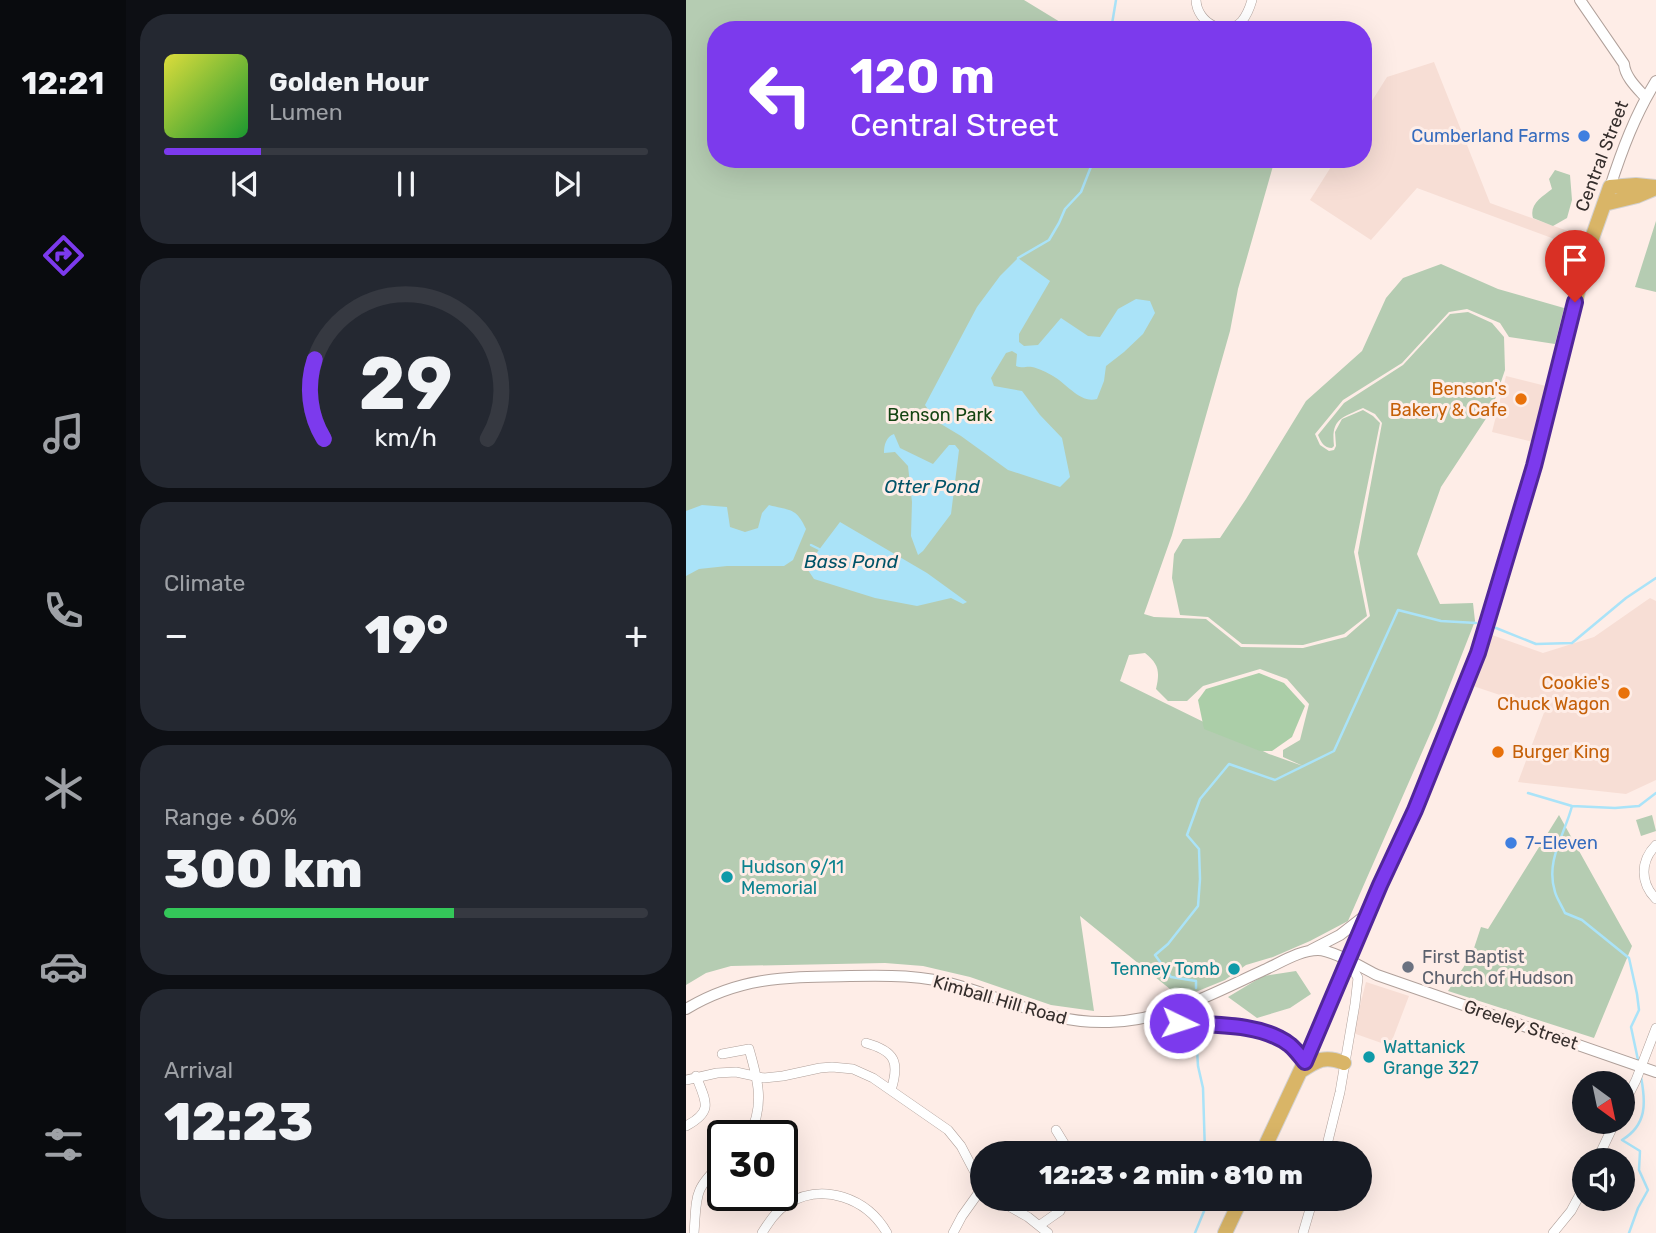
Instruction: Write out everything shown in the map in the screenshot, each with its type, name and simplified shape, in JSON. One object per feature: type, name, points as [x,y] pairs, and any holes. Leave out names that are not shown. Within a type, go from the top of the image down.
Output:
[{"type":"main road","points":[[1610,187],[1636,185],[1656,188]]},
{"type":"main road","name":"Central Street","points":[[1268,1141],[1415,810],[1478,653],[1534,466],[1590,244],[1610,187]]},
{"type":"main road","points":[[1604,204],[1656,188]]},
{"type":"main road","points":[[1302,1067],[1328,1058],[1344,1063]]},
{"type":"main road","points":[[1226,1233],[1236,1211]]},
{"type":"street","points":[[1196,0],[1197,8],[1205,21]]},
{"type":"street","points":[[1243,21],[1252,0]]},
{"type":"street","points":[[1580,0],[1646,98]]},
{"type":"street","name":"Central Street","points":[[1610,187],[1629,132],[1656,81]]},
{"type":"street","points":[[1656,845],[1648,855],[1643,870],[1646,886],[1656,899]]},
{"type":"street","name":"Kimball Hill Road","points":[[686,1009],[724,990],[759,981],[796,976],[888,975],[943,981],[1057,1018],[1093,1022],[1144,1019],[1182,1006],[1308,952],[1340,935],[1367,914]]},
{"type":"street","points":[[1308,952],[1319,950],[1348,960],[1358,978],[1340,1092],[1328,1141]]},
{"type":"street","name":"Greeley Street","points":[[1348,960],[1377,975],[1656,1072]]},
{"type":"street","points":[[1144,1019],[1237,1026],[1267,1034],[1292,1046],[1302,1067]]},
{"type":"street","points":[[1635,1082],[1656,1028]]},
{"type":"street","points":[[866,1043],[883,1049],[895,1063],[896,1075],[891,1090]]},
{"type":"street","points":[[722,1054],[749,1049],[757,1076],[759,1105],[755,1120]]},
{"type":"street","points":[[686,1080],[726,1072],[764,1077],[820,1068],[842,1068],[861,1072],[948,1130],[961,1146],[970,1164]]},
{"type":"street","points":[[686,1126],[701,1116],[705,1108],[696,1076]]},
{"type":"street","points":[[1056,1130],[1063,1141]]},
{"type":"street","points":[[694,1233],[696,1200],[701,1185],[707,1179]]},
{"type":"street","points":[[762,1233],[774,1216],[788,1204],[806,1196],[824,1193],[858,1203],[876,1217],[887,1233]]},
{"type":"street","points":[[953,1233],[970,1204]]},
{"type":"street","points":[[1553,1233],[1572,1208]]},
{"type":"street","points":[[1016,1211],[1048,1233]]},
{"type":"street","points":[[1040,1225],[1060,1211]]},
{"type":"street","points":[[1303,1233],[1309,1211]]},
{"type":"shaded area","points":[[1434,62],[1490,203],[1579,235],[1576,247],[1417,188],[1371,240],[1310,200],[1330,168],[1372,168],[1372,101],[1387,77]]},
{"type":"shaded area","points":[[1506,376],[1546,386],[1533,442],[1492,432]]},
{"type":"shaded area","points":[[1650,598],[1656,601],[1656,780],[1626,794],[1518,782],[1545,710],[1470,685],[1489,634],[1543,653],[1594,637]]},
{"type":"shaded area","points":[[1366,982],[1409,996],[1390,1046],[1353,1033]]},
{"type":"green space","name":"Benson Park","points":[[686,0],[1024,0],[1058,21],[707,21],[707,168],[1272,168],[1172,535],[1144,614],[1154,617],[1206,619],[1241,647],[1303,648],[1346,637],[1370,616],[1358,553],[1382,423],[1375,414],[1363,408],[1339,421],[1334,430],[1332,448],[1325,446],[1318,435],[1344,403],[1403,365],[1450,314],[1468,312],[1492,323],[1504,337],[1505,370],[1491,411],[1441,487],[1417,554],[1440,604],[1473,603],[1475,621],[1437,718],[1348,921],[1273,957],[1246,965],[1225,980],[1181,998],[1080,916],[1094,1011],[1051,1005],[970,977],[923,966],[885,963],[731,966],[706,973],[686,985]],"holes":[[[1145,653],[1153,661],[1158,678],[1156,689],[1168,701],[1187,701],[1203,686],[1260,669],[1287,679],[1309,704],[1300,740],[1283,750],[1283,757],[1303,766],[1269,754],[1120,681],[1129,655]]]},
{"type":"green space","points":[[1555,170],[1570,175],[1572,200],[1567,218],[1553,226],[1533,218],[1532,213],[1537,201],[1552,189],[1549,179]]},
{"type":"green space","points":[[1656,221],[1656,292],[1635,287]]},
{"type":"green space","points":[[1441,264],[1498,289],[1564,308],[1555,344],[1509,337],[1500,323],[1467,309],[1449,312],[1402,363],[1343,400],[1315,434],[1320,445],[1329,451],[1336,446],[1335,432],[1342,419],[1363,410],[1380,423],[1354,552],[1367,616],[1344,634],[1303,645],[1242,644],[1208,617],[1180,615],[1172,578],[1174,554],[1183,539],[1220,538],[1306,401],[1362,351],[1386,298],[1403,278]]},
{"type":"green space","points":[[1259,673],[1284,683],[1305,706],[1292,737],[1272,751],[1260,751],[1204,729],[1198,700],[1206,689]]},
{"type":"green space","points":[[1559,815],[1632,946],[1594,1038],[1448,991],[1472,954],[1481,927],[1488,929]]},
{"type":"green space","points":[[1652,815],[1656,831],[1641,836],[1636,820]]},
{"type":"green space","points":[[1296,971],[1311,994],[1290,1008],[1257,1018],[1228,997],[1263,976]]},
{"type":"water","points":[[1018,258],[1050,281],[1019,334],[1019,342],[1024,346],[1038,345],[1061,318],[1088,336],[1100,337],[1118,309],[1136,299],[1150,301],[1155,313],[1143,334],[1106,366],[1097,399],[1085,399],[1040,369],[1016,366],[1017,354],[1012,351],[1006,353],[991,378],[994,386],[1022,391],[1062,438],[1070,477],[1060,487],[1008,470],[936,421],[925,405],[977,307],[1000,276]]},
{"type":"water","name":"Otter Pond","points":[[894,434],[900,448],[933,464],[949,445],[955,445],[959,450],[951,514],[918,555],[911,536],[912,502],[908,466],[895,452],[884,453],[886,442]]},
{"type":"water","points":[[702,505],[727,507],[730,527],[745,532],[758,528],[762,513],[769,505],[795,513],[806,529],[793,560],[784,566],[727,566],[699,569],[686,576],[686,511]]},
{"type":"water","name":"Bass Pond","points":[[840,522],[927,573],[967,602],[963,604],[951,598],[917,606],[875,598],[814,579],[806,567]]},
{"type":"waterway","points":[[1112,21],[1116,0]]},
{"type":"waterway","points":[[1018,258],[1049,240],[1065,209],[1081,192],[1090,168]]},
{"type":"waterway","points":[[811,545],[819,549]]},
{"type":"waterway","points":[[1496,628],[1536,644],[1572,643],[1626,598],[1656,578]]},
{"type":"waterway","points":[[1196,988],[1196,981],[1171,977],[1155,955],[1168,944],[1198,906],[1199,849],[1187,835],[1200,799],[1229,764],[1275,780],[1334,751],[1398,610],[1441,621],[1476,623]]},
{"type":"waterway","points":[[1528,793],[1572,806],[1615,808],[1639,806],[1656,793]]},
{"type":"waterway","points":[[1572,806],[1552,869],[1555,892],[1565,913],[1582,920],[1629,958],[1639,1010],[1631,1027],[1638,1060]]},
{"type":"waterway","points":[[1196,1032],[1198,1066],[1203,1088],[1205,1141]]},
{"type":"waterway","points":[[1629,1233],[1648,1190],[1639,1170],[1640,1151],[1622,1140],[1636,1127],[1643,1113],[1641,1077]]},
{"type":"waterway","points":[[1195,1233],[1204,1211]]},
{"type":"place","name":"Cumberland Farms","points":[[1584,136]]},
{"type":"place","name":"Benson's Bakery & Cafe","points":[[1521,399]]},
{"type":"place","name":"Cookie's Chuck Wagon","points":[[1624,693]]},
{"type":"place","name":"Burger King","points":[[1498,752]]},
{"type":"place","name":"7-Eleven","points":[[1511,843]]},
{"type":"place","name":"Hudson 9/11 Memorial","points":[[727,877]]},
{"type":"place","name":"First Baptist Church of Hudson","points":[[1408,967]]},
{"type":"place","name":"Tenney Tomb","points":[[1234,969]]},
{"type":"place","name":"Wattanick Grange 327","points":[[1369,1057]]},
{"type":"route","points":[[1179,1023],[1237,1026],[1267,1034],[1292,1046],[1305,1062],[1415,810],[1478,653],[1534,466],[1575,302]]}]
